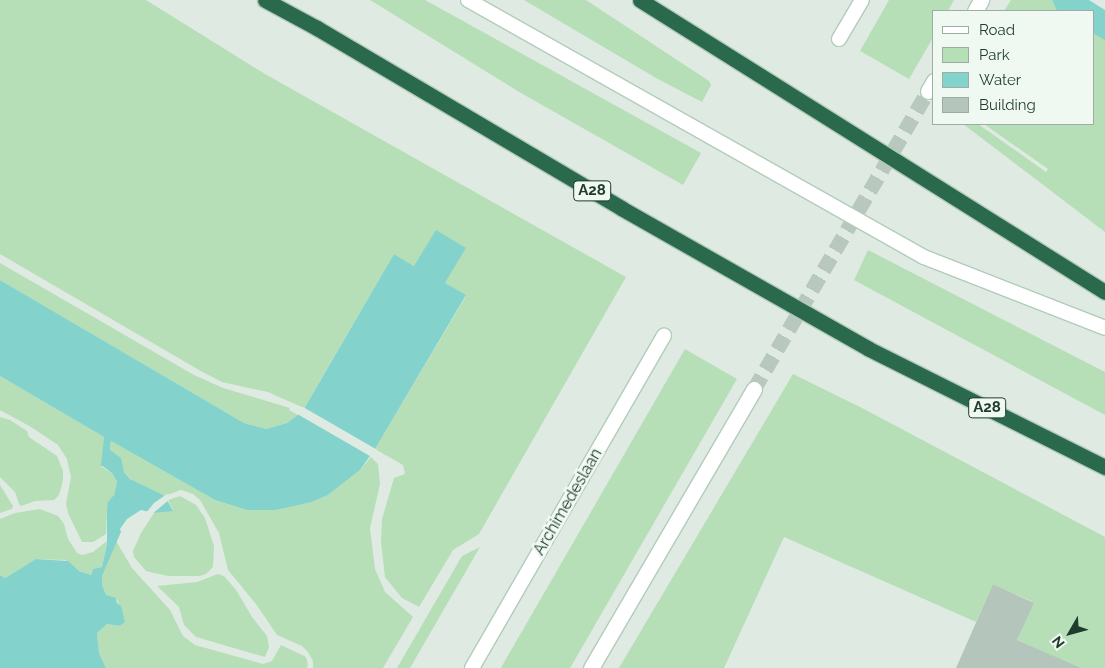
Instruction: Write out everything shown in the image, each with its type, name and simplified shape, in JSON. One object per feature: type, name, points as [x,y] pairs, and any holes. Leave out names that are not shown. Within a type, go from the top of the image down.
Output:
[{"type":"highway","points":[[266,0],[317,28]]},
{"type":"highway","name":"A28","points":[[276,0],[317,28],[621,208],[869,349],[1105,467]]},
{"type":"highway","points":[[640,0],[1105,292]]},
{"type":"main road","points":[[591,668],[754,389]]},
{"type":"lane","points":[[468,0],[924,257],[1105,328]]},
{"type":"lane","points":[[839,40],[862,0]]},
{"type":"lane","name":"Archimedeslaan","points":[[472,668],[664,336]]},
{"type":"green space","points":[[0,0],[146,0],[265,74],[626,277],[479,534],[453,550],[419,607],[402,598],[385,577],[381,542],[382,519],[394,478],[405,474],[403,465],[375,449],[466,296],[445,283],[466,248],[414,266],[394,254],[304,408],[268,392],[222,382],[199,370],[0,254]]},
{"type":"green space","points":[[370,0],[425,0],[701,153],[683,185],[521,93]]},
{"type":"green space","points":[[524,0],[586,0],[709,81],[711,85],[702,102],[656,78]]},
{"type":"green space","points":[[889,0],[954,0],[949,10],[932,10],[932,39],[909,79],[860,51]]},
{"type":"green space","points":[[1011,0],[1052,0],[1057,10],[1005,10]]},
{"type":"green space","points":[[1095,34],[1105,39],[1105,232],[964,125],[979,125],[1046,172],[1048,169],[985,125],[1095,125]]},
{"type":"green space","points":[[868,250],[1105,372],[1105,415],[854,280]]},
{"type":"green space","points":[[0,263],[194,375],[223,388],[290,408],[289,410],[298,415],[287,423],[266,429],[244,423],[0,280]]},
{"type":"green space","points":[[685,349],[737,379],[570,668],[501,668]]},
{"type":"green space","points":[[793,374],[864,409],[1105,537],[1105,668],[1054,668],[1041,662],[1044,652],[1017,640],[1033,602],[993,584],[976,622],[784,537],[724,668],[619,668]]},
{"type":"green space","points":[[0,376],[104,437],[102,467],[112,473],[117,480],[114,495],[107,509],[106,534],[93,542],[82,542],[68,513],[66,504],[71,477],[67,459],[58,445],[0,410]]},
{"type":"green space","points":[[0,417],[10,420],[27,431],[29,437],[57,456],[63,471],[63,480],[59,495],[54,500],[35,501],[21,506],[15,492],[0,477]]},
{"type":"green space","points":[[111,441],[215,500],[247,510],[276,510],[328,495],[360,470],[371,457],[378,464],[380,484],[370,528],[375,569],[385,592],[413,617],[383,668],[313,668],[313,661],[308,652],[302,646],[277,635],[256,604],[228,570],[219,533],[200,500],[193,494],[181,490],[164,496],[135,483],[124,472],[120,458],[110,451]]},
{"type":"green space","points":[[0,485],[13,506],[12,509],[0,513]]},
{"type":"green space","points":[[180,496],[196,505],[205,518],[214,546],[213,567],[206,574],[200,576],[168,576],[146,571],[134,557],[133,551],[141,533],[154,513],[173,510],[168,500]]},
{"type":"green space","points":[[40,509],[58,516],[64,524],[68,539],[77,553],[82,555],[93,552],[107,541],[102,567],[93,569],[91,575],[79,571],[66,560],[36,559],[5,578],[0,575],[0,519],[15,513]]},
{"type":"green space","points":[[116,541],[132,568],[170,610],[183,636],[195,645],[263,664],[272,661],[281,645],[306,657],[307,668],[106,668],[99,653],[97,633],[107,624],[120,626],[125,622],[117,599],[106,596],[102,585],[102,576]]},
{"type":"green space","points":[[480,547],[410,668],[397,668],[462,556]]},
{"type":"green space","points":[[218,574],[224,576],[236,590],[252,617],[267,636],[269,647],[265,657],[196,637],[184,625],[179,607],[157,586],[197,582]]},
{"type":"water","points":[[1052,0],[1089,0],[1105,10],[1105,40],[1095,35],[1095,10],[1057,10]]},
{"type":"water","points":[[436,230],[466,248],[445,283],[466,295],[375,449],[360,470],[328,495],[311,502],[276,510],[247,510],[215,500],[111,441],[110,450],[121,458],[124,472],[130,479],[165,496],[173,511],[154,513],[141,510],[127,519],[120,529],[121,532],[102,576],[102,585],[106,595],[116,598],[117,603],[121,606],[125,622],[120,626],[107,624],[97,633],[99,653],[106,668],[0,668],[0,575],[5,578],[36,559],[68,561],[79,571],[91,575],[93,569],[102,567],[107,543],[108,502],[114,495],[117,481],[112,473],[101,465],[104,437],[0,376],[0,280],[244,423],[266,429],[287,423],[302,412],[394,254],[414,266]]},
{"type":"pier","points":[[303,407],[377,450],[372,457],[298,415]]},
{"type":"pier","points":[[167,494],[170,499],[151,515],[145,514],[154,503]]},
{"type":"building","points":[[993,584],[1034,603],[1017,640],[1081,668],[956,668]]},
{"type":"tunnel","points":[[754,389],[928,91]]}]
